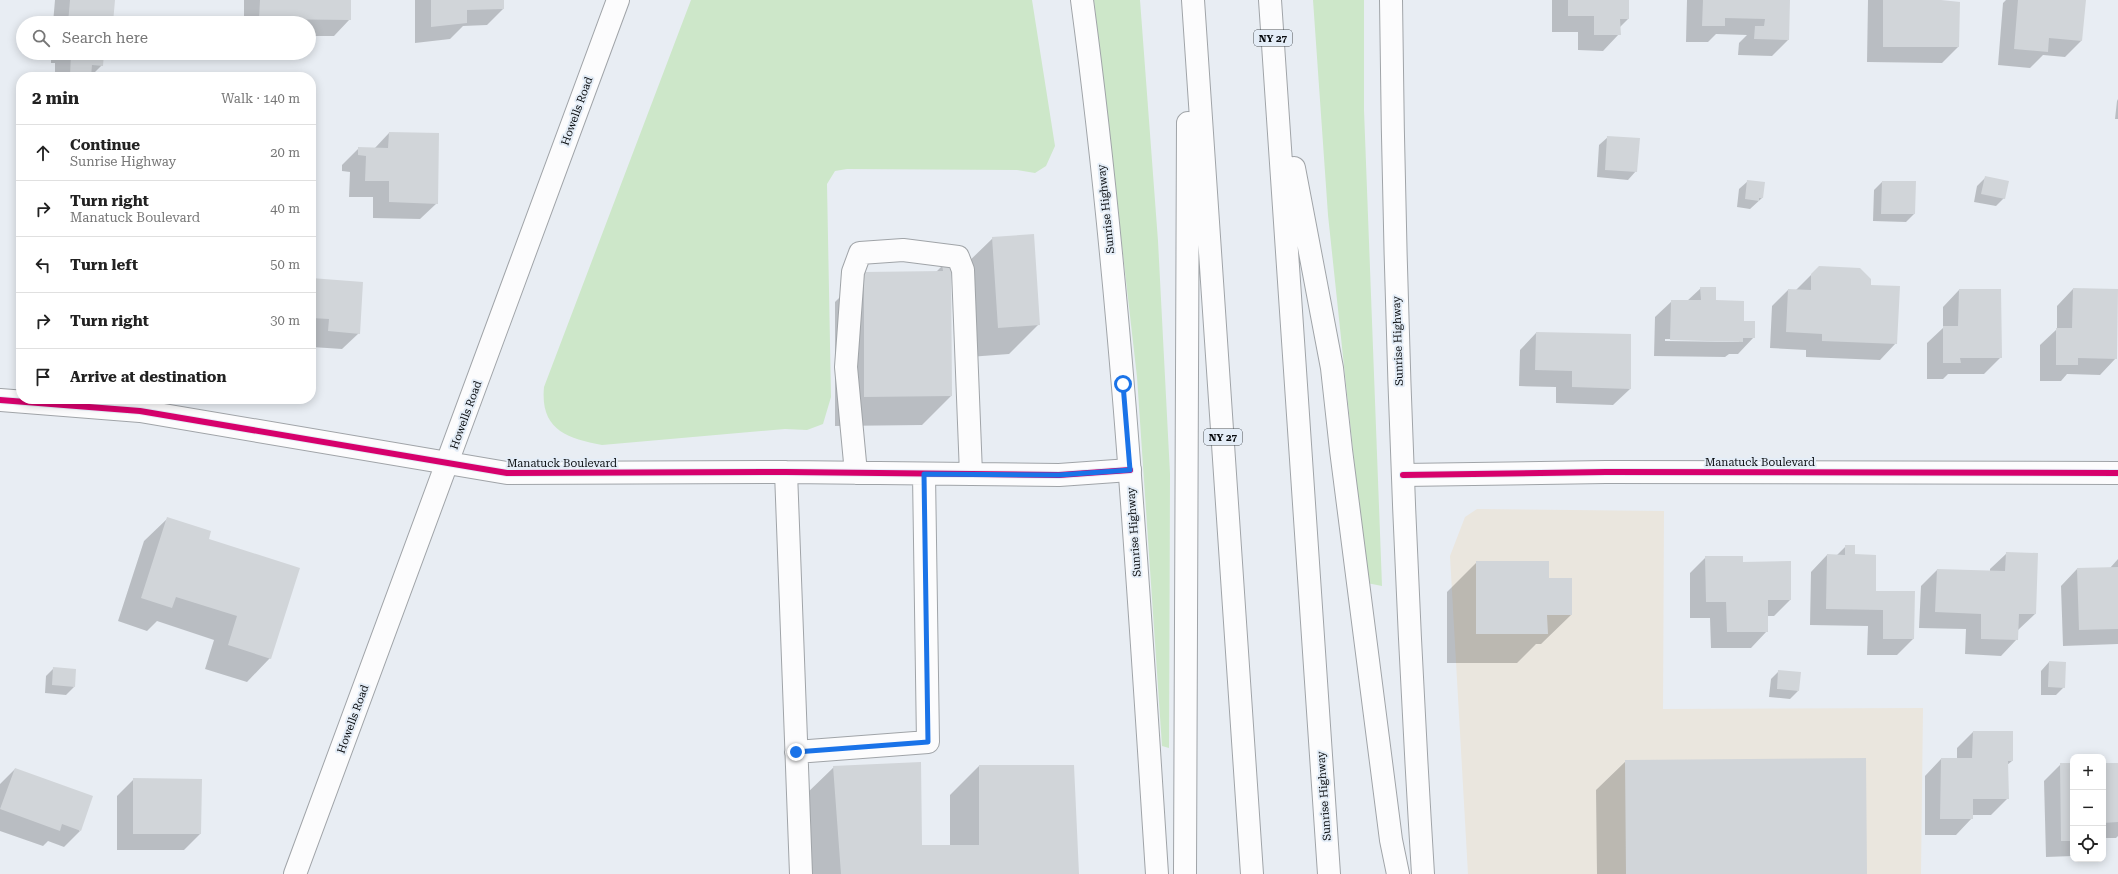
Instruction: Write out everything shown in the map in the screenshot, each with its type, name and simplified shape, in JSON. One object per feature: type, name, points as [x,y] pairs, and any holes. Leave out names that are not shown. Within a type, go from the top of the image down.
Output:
[{"type":"main road","name":"Howells Road","points":[[295,874],[618,0]]},
{"type":"main road","name":"Sunrise Highway","points":[[1082,0],[1115,288],[1130,470],[1157,874]]},
{"type":"main road","points":[[1185,874],[1189,0]]},
{"type":"main road","name":"NY 27","points":[[1193,0],[1252,874]]},
{"type":"main road","name":"Sunrise Highway","points":[[1270,0],[1329,874]]},
{"type":"main road","name":"Sunrise Highway","points":[[1391,0],[1395,258],[1408,628],[1423,874]]},
{"type":"main road","points":[[1276,77],[1332,368],[1353,549],[1391,840],[1398,874]]},
{"type":"main road","points":[[856,473],[846,367],[853,272],[860,253],[903,250],[958,257],[963,270],[971,474]]},
{"type":"main road","name":"Manatuck Boulevard","points":[[0,400],[16,401]]},
{"type":"main road","name":"Manatuck Boulevard","points":[[51,404],[140,411],[507,473],[786,472],[1059,475],[1130,470]]},
{"type":"main road","points":[[786,472],[801,874]]},
{"type":"main road","name":"Manatuck Boulevard","points":[[1403,474],[1598,472],[2118,473]]},
{"type":"main road","points":[[796,752],[928,742],[924,474]]},
{"type":"shaded area","points":[[1477,509],[1664,511],[1663,709],[1923,708],[1921,874],[1468,874],[1450,556],[1465,517]]},
{"type":"green space","points":[[691,0],[1032,0],[1055,146],[1046,166],[1035,173],[1017,170],[847,169],[835,171],[827,184],[831,397],[823,424],[807,430],[785,429],[602,445],[567,435],[551,422],[546,413],[544,387]]},
{"type":"green space","points":[[1094,0],[1140,0],[1158,241],[1170,474],[1169,748],[1162,746],[1137,377]]},
{"type":"green space","points":[[1313,0],[1364,0],[1364,110],[1382,586],[1367,583],[1328,215]]},
{"type":"building","points":[[70,0],[115,0],[114,16],[69,16]]},
{"type":"building","points":[[260,0],[351,0],[351,20],[316,20],[316,16],[259,16]]},
{"type":"building","points":[[431,0],[504,0],[504,9],[467,10],[467,23],[431,27]]},
{"type":"building","points":[[1568,0],[1629,0],[1629,19],[1620,19],[1621,35],[1594,35],[1594,16],[1568,16]]},
{"type":"building","points":[[1703,0],[1790,0],[1789,40],[1754,39],[1755,26],[1764,26],[1765,19],[1725,18],[1725,26],[1702,26]]},
{"type":"building","points":[[1883,0],[1941,0],[1960,2],[1959,47],[1883,47]]},
{"type":"building","points":[[2018,0],[2086,0],[2082,41],[2049,38],[2048,52],[2014,49]]},
{"type":"building","points":[[71,60],[103,60],[103,66],[92,65],[91,72],[70,72]]},
{"type":"building","points":[[389,132],[439,133],[438,204],[389,202],[389,181],[365,181],[366,156],[358,155],[358,147],[388,148]]},
{"type":"building","points":[[1607,136],[1640,138],[1637,172],[1605,170]]},
{"type":"building","points":[[1985,176],[2009,181],[2005,199],[1981,194]]},
{"type":"building","points":[[1747,180],[1765,182],[1763,198],[1759,198],[1759,201],[1745,199]]},
{"type":"building","points":[[1882,181],[1916,181],[1915,214],[1881,214]]},
{"type":"building","points":[[1034,234],[1040,325],[998,328],[992,237]]},
{"type":"building","points":[[942,264],[951,264],[952,396],[864,397],[864,272],[943,271]]},
{"type":"building","points":[[1819,266],[1860,268],[1871,279],[1871,285],[1900,286],[1897,344],[1822,341],[1822,334],[1786,332],[1788,289],[1811,290],[1811,274]]},
{"type":"building","points":[[316,278],[363,282],[360,334],[328,331],[329,319],[316,318]]},
{"type":"building","points":[[1700,287],[1716,287],[1716,300],[1744,301],[1744,321],[1755,321],[1755,338],[1743,338],[1743,342],[1670,340],[1671,300],[1701,300]]},
{"type":"building","points":[[2073,288],[2118,289],[2117,359],[2078,358],[2078,365],[2056,365],[2056,328],[2072,328]]},
{"type":"building","points":[[1959,289],[2001,289],[2002,358],[1960,358],[1961,363],[1943,363],[1943,326],[1958,326]]},
{"type":"building","points":[[1536,332],[1631,334],[1631,389],[1572,387],[1572,371],[1535,370]]},
{"type":"building","points":[[167,517],[211,531],[209,539],[300,568],[271,659],[228,645],[237,616],[176,597],[172,608],[141,598]]},
{"type":"building","points":[[1845,545],[1855,545],[1855,554],[1876,555],[1876,591],[1915,591],[1914,639],[1883,639],[1883,610],[1826,609],[1827,554],[1845,555]]},
{"type":"building","points":[[2006,552],[2038,553],[2036,614],[2019,614],[2018,640],[1981,639],[1981,614],[1935,612],[1937,569],[2005,571]]},
{"type":"building","points":[[1705,556],[1743,556],[1743,562],[1791,561],[1791,600],[1768,600],[1768,632],[1727,632],[1726,602],[1706,602]]},
{"type":"building","points":[[1476,561],[1549,561],[1549,578],[1572,578],[1572,615],[1547,615],[1548,634],[1476,634]]},
{"type":"building","points":[[2118,567],[2118,629],[2079,630],[2077,568]]},
{"type":"building","points":[[2049,661],[2066,662],[2065,688],[2048,687]]},
{"type":"building","points":[[53,667],[76,669],[75,687],[52,685]]},
{"type":"building","points":[[1778,670],[1801,672],[1799,691],[1777,689]]},
{"type":"building","points":[[1973,731],[2013,731],[2013,761],[2008,761],[2009,799],[1973,799],[1973,819],[1940,819],[1941,758],[1972,758]]},
{"type":"building","points":[[1866,758],[1867,874],[1626,874],[1625,760]]},
{"type":"building","points":[[921,762],[922,845],[979,845],[979,765],[1074,765],[1079,874],[841,874],[833,766]]},
{"type":"building","points":[[2060,763],[2070,763],[2070,841],[2061,841]]},
{"type":"building","points":[[2106,763],[2118,763],[2118,822],[2106,823]]},
{"type":"building","points":[[15,768],[93,796],[81,831],[62,824],[60,831],[0,809]]},
{"type":"building","points":[[133,778],[202,779],[201,834],[133,834]]},
{"type":"cycle path","points":[[0,400],[16,401]]},
{"type":"cycle path","points":[[51,404],[140,411],[507,473],[786,472],[1059,475],[1130,470]]},
{"type":"cycle path","points":[[1403,475],[1606,472],[2118,473]]},
{"type":"route","points":[[796,752],[928,742],[924,474],[1059,475],[1130,470],[1123,384]]}]
